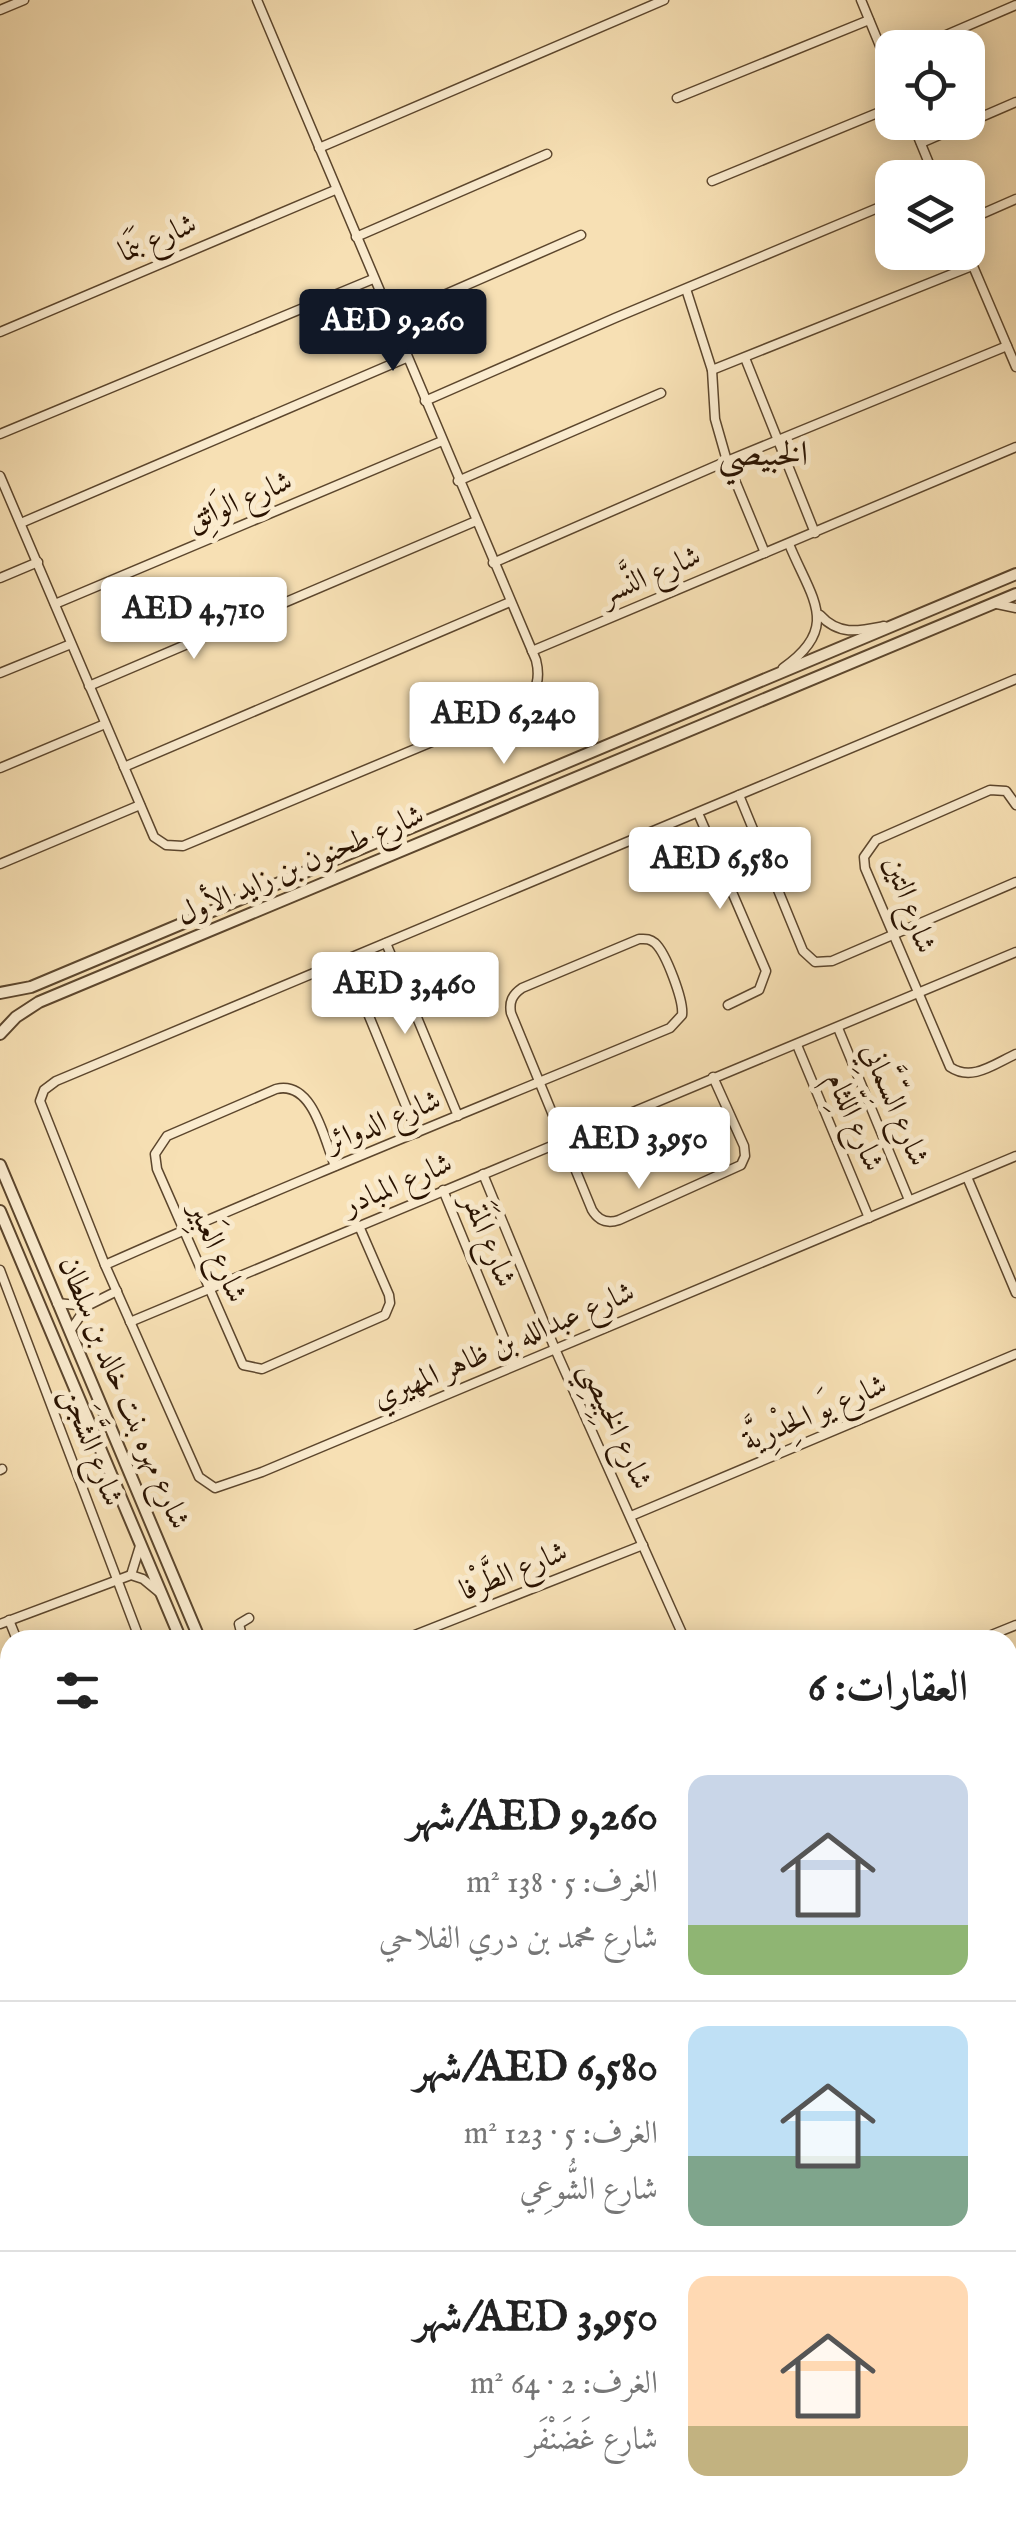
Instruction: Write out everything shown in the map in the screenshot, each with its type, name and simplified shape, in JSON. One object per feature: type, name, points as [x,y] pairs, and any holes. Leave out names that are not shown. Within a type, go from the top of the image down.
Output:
[{"type":"street","points":[[0,10],[24,0]]},
{"type":"street","points":[[1,480],[154,837],[166,845],[183,846],[525,702],[531,696],[538,679],[532,651],[256,0]]},
{"type":"street","points":[[320,148],[664,0]]},
{"type":"street","points":[[861,0],[875,31]]},
{"type":"street","points":[[959,30],[1016,6]]},
{"type":"street","points":[[677,98],[869,20]]},
{"type":"street","points":[[921,143],[1016,102]]},
{"type":"street","points":[[712,181],[875,114]]},
{"type":"street","points":[[920,140],[927,160]]},
{"type":"street","points":[[356,237],[547,154]]},
{"type":"street","name":"شارع بَنَما","points":[[0,332],[334,190]]},
{"type":"street","points":[[985,213],[1016,199]]},
{"type":"street","points":[[426,401],[875,209]]},
{"type":"street","points":[[390,319],[581,235]]},
{"type":"street","points":[[712,370],[962,270]]},
{"type":"street","points":[[974,270],[1016,367]]},
{"type":"street","points":[[0,434],[373,278]]},
{"type":"street","points":[[686,289],[712,370],[715,419],[727,462],[765,553]]},
{"type":"street","points":[[493,562],[1007,346]]},
{"type":"street","points":[[21,523],[406,358]]},
{"type":"street","points":[[746,358],[815,533]]},
{"type":"street","points":[[458,481],[661,394]]},
{"type":"street","name":"شارع الوَاثِق","points":[[55,604],[442,441]]},
{"type":"street","name":"شارع النَّسر","points":[[532,651],[1016,448]]},
{"type":"street","points":[[89,686],[476,522]]},
{"type":"street","points":[[772,676],[809,648],[818,630],[816,610],[789,544]]},
{"type":"street","points":[[0,578],[38,562]]},
{"type":"street","name":"شارع طحنون بن زايد الأول","points":[[0,994],[49,980],[1016,574]]},
{"type":"street","name":"شارع طحنون بن زايد الأول","points":[[0,1034],[39,1002],[1016,594]]},
{"type":"street","points":[[124,767],[510,602]]},
{"type":"street","points":[[992,604],[1016,608]]},
{"type":"street","points":[[816,610],[830,625],[849,632],[894,624]]},
{"type":"street","points":[[0,672],[71,644]]},
{"type":"street","name":"شارع عبدالله بن ظاهر المهيري","points":[[1016,680],[56,1081],[40,1096],[42,1111],[105,1265],[199,1477],[215,1488],[262,1472],[1016,1156]]},
{"type":"street","points":[[0,768],[105,724]]},
{"type":"street","name":"شارع التين","points":[[1016,805],[1006,792],[990,790],[876,840],[868,846],[864,857],[865,868],[946,1062],[955,1071],[974,1073],[1016,1054]]},
{"type":"street","points":[[739,795],[806,956],[815,962],[826,963],[1016,882]]},
{"type":"street","points":[[0,864],[140,805]]},
{"type":"street","points":[[698,813],[766,971],[758,990],[728,1005]]},
{"type":"street","name":"شارع الدوائر","points":[[105,1265],[670,1028],[679,1021],[683,1010],[658,947],[644,939],[522,988],[512,998],[511,1013],[539,1082]]},
{"type":"street","points":[[386,942],[458,1116]]},
{"type":"street","name":"شارع المبادر","points":[[130,1322],[1016,952]]},
{"type":"street","points":[[346,960],[418,1132]]},
{"type":"street","name":"شارع السِّمَّانِي","points":[[838,1028],[910,1200]]},
{"type":"street","name":"شارع اللِّثام","points":[[797,1045],[870,1218]]},
{"type":"street","points":[[539,1082],[594,1214],[608,1222],[741,1165],[744,1146],[713,1078]]},
{"type":"street","name":"شارع العَبِير","points":[[335,1166],[306,1097],[290,1087],[276,1088],[167,1136],[160,1144],[156,1164],[207,1290],[243,1366],[262,1368],[382,1318],[389,1308],[389,1294],[360,1226]]},
{"type":"street","name":"شارع مهره بنت خالد بن سلطان","points":[[0,1165],[196,1630]]},
{"type":"street","name":"شارع الخِبِيصِي","points":[[483,1174],[555,1348],[681,1630]]},
{"type":"street","points":[[967,1177],[1016,1293]]},
{"type":"street","name":"شارع المَقَر","points":[[443,1190],[515,1365]]},
{"type":"street","name":"شارع مهره بنت خالد بن سلطان","points":[[0,1211],[177,1630]]},
{"type":"street","name":"شارع الشَّجَن","points":[[0,1270],[136,1630]]},
{"type":"street","points":[[70,1331],[87,1306],[117,1292]]},
{"type":"street","points":[[57,1302],[87,1306]]},
{"type":"street","points":[[0,1314],[14,1308]]},
{"type":"street","name":"شارع يَو الحِدْرِيَّة","points":[[631,1516],[1016,1354]]},
{"type":"street","points":[[131,1575],[140,1544]]},
{"type":"street","name":"شارع الطَّرْفا","points":[[427,1630],[643,1545]]},
{"type":"street","points":[[5,1622],[131,1575],[144,1579],[162,1595]]},
{"type":"street","points":[[240,1630],[239,1624],[249,1618]]},
{"type":"district","name":"الخبيصي","points":[[763,455]]}]
